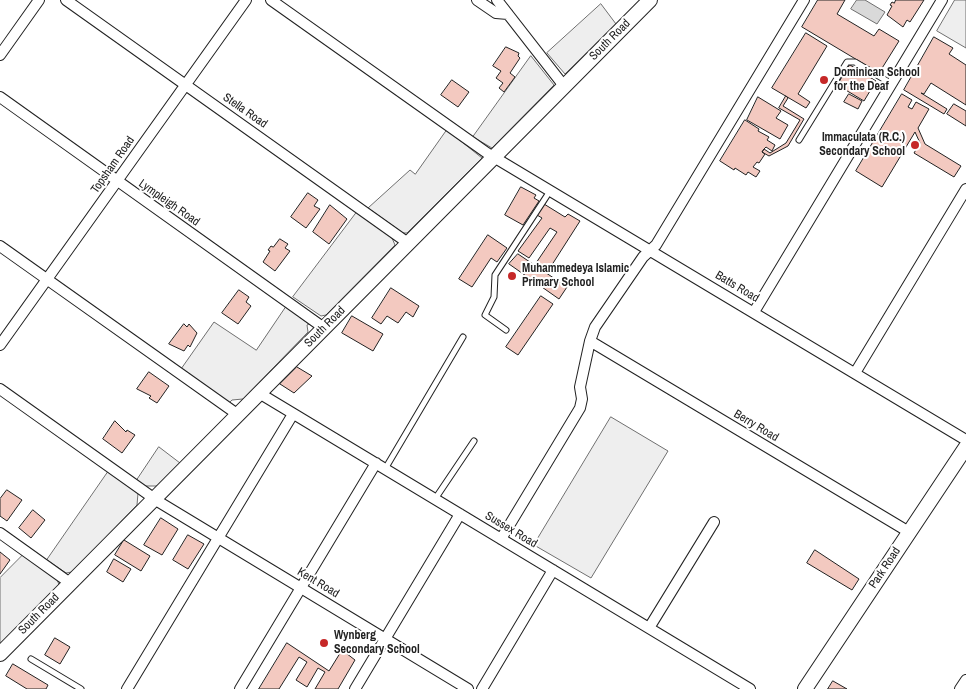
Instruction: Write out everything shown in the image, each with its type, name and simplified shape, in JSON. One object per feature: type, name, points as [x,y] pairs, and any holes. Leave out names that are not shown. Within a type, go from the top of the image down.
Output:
[{"type":"street","points":[[0,55],[39,0]]},
{"type":"street","name":"Stella Road","points":[[66,0],[408,243]]},
{"type":"street","name":"Topsham Road","points":[[0,345],[246,0]]},
{"type":"street","name":"Batts Road","points":[[271,0],[494,156],[966,440]]},
{"type":"street","points":[[477,0],[496,13],[508,14]]},
{"type":"street","points":[[497,0],[564,86]]},
{"type":"street","name":"South Road","points":[[0,654],[650,0]]},
{"type":"street","points":[[501,539],[580,408],[582,399],[580,387],[590,341],[604,313],[650,250],[656,245],[804,0]]},
{"type":"street","points":[[754,312],[942,0]]},
{"type":"street","name":"Lympleigh Road","points":[[0,98],[324,328]]},
{"type":"street","points":[[855,373],[966,189]]},
{"type":"street","points":[[0,246],[237,414]]},
{"type":"street","name":"Berry Road","points":[[590,341],[909,532]]},
{"type":"street","name":"Kent Road","points":[[0,389],[154,499],[468,689]]},
{"type":"street","name":"Sussex Road","points":[[259,393],[750,689]]},
{"type":"street","points":[[127,689],[293,414]]},
{"type":"street","name":"Park Road","points":[[805,689],[966,447]]},
{"type":"street","points":[[240,689],[301,588],[380,466]]},
{"type":"street","points":[[355,689],[460,514]]},
{"type":"street","points":[[649,628],[714,522]]},
{"type":"street","points":[[0,533],[70,583]]},
{"type":"street","points":[[482,689],[553,570]]},
{"type":"street","points":[[960,689],[966,680]]},
{"type":"lane","points":[[799,140],[847,62],[855,62],[892,84]]},
{"type":"lane","points":[[506,330],[485,314],[494,297],[495,275],[550,190]]},
{"type":"lane","points":[[380,466],[463,337]]},
{"type":"lane","points":[[435,499],[474,441]]},
{"type":"lane","points":[[31,658],[81,689]]},
{"type":"shaded area","points":[[857,0],[865,0],[885,12],[877,24],[851,9]]},
{"type":"shaded area","points":[[955,0],[966,0],[966,48],[937,31]]},
{"type":"shaded area","points":[[601,4],[616,24],[565,74],[547,53]]},
{"type":"shaded area","points":[[531,56],[554,85],[492,148],[473,137]]},
{"type":"shaded area","points":[[447,130],[482,158],[407,233],[403,233],[368,208],[410,170],[415,174]]},
{"type":"shaded area","points":[[357,212],[392,238],[395,245],[326,315],[321,316],[293,297]]},
{"type":"shaded area","points":[[286,307],[309,324],[307,325],[308,332],[243,399],[232,400],[229,403],[181,369],[214,322],[256,350]]},
{"type":"shaded area","points":[[611,417],[668,451],[591,578],[534,545]]},
{"type":"shaded area","points":[[159,447],[180,463],[157,486],[145,486],[137,480]]},
{"type":"shaded area","points":[[108,472],[138,493],[137,505],[72,572],[66,573],[47,560]]},
{"type":"shaded area","points":[[23,555],[57,579],[59,585],[0,645],[0,578]]},
{"type":"building","points":[[818,0],[845,0],[837,14],[874,36],[879,29],[899,41],[879,73],[802,27]]},
{"type":"building","points":[[896,0],[924,0],[910,22],[907,20],[903,27],[887,15],[892,6],[890,5]]},
{"type":"building","points":[[806,33],[827,46],[798,94],[810,102],[806,108],[772,88]]},
{"type":"building","points":[[934,37],[953,48],[949,54],[966,65],[966,105],[931,83],[924,94],[921,93],[947,109],[944,114],[904,90]]},
{"type":"building","points":[[506,47],[519,53],[518,56],[520,58],[510,73],[515,77],[504,92],[499,88],[503,83],[496,78],[501,71],[493,66]]},
{"type":"building","points":[[850,65],[876,81],[864,101],[844,89],[846,85],[840,81]]},
{"type":"building","points":[[452,80],[469,92],[458,107],[441,95]]},
{"type":"building","points":[[849,94],[862,101],[858,109],[844,102]]},
{"type":"building","points":[[902,94],[912,100],[908,107],[912,109],[916,102],[929,109],[918,128],[925,144],[961,166],[954,177],[914,153],[920,143],[915,132],[882,187],[856,171]]},
{"type":"building","points":[[786,96],[788,98],[783,106],[804,119],[788,146],[769,156],[762,152],[764,149],[770,153],[786,143],[800,120],[779,108]]},
{"type":"building","points":[[758,97],[781,111],[776,118],[788,125],[780,139],[747,120]]},
{"type":"building","points":[[954,104],[966,111],[966,126],[947,114]]},
{"type":"building","points":[[745,120],[769,137],[767,140],[775,145],[772,151],[766,147],[762,152],[765,154],[759,163],[757,162],[753,167],[760,171],[756,177],[748,172],[746,175],[735,168],[734,170],[720,161]]},
{"type":"building","points":[[521,187],[536,195],[534,198],[539,201],[523,225],[505,215]]},
{"type":"building","points":[[308,193],[318,200],[314,206],[320,209],[306,228],[291,217]]},
{"type":"building","points":[[544,204],[565,217],[568,214],[580,221],[548,271],[536,263],[557,232],[550,228],[529,258],[518,251],[542,218],[537,215]]},
{"type":"building","points":[[330,205],[347,219],[329,244],[313,232]]},
{"type":"building","points":[[488,235],[507,248],[497,262],[491,258],[472,287],[459,279]]},
{"type":"building","points":[[280,239],[288,244],[285,248],[290,251],[275,271],[263,262],[270,251],[268,250]]},
{"type":"building","points":[[518,254],[567,287],[559,299],[509,264]]},
{"type":"building","points":[[391,288],[419,306],[413,317],[406,312],[398,323],[387,316],[381,324],[372,318]]},
{"type":"building","points":[[239,290],[249,297],[246,302],[251,306],[238,324],[222,313]]},
{"type":"building","points":[[541,296],[553,304],[518,355],[506,347]]},
{"type":"building","points":[[352,316],[383,334],[373,351],[342,333]]},
{"type":"building","points":[[184,324],[187,327],[189,324],[197,333],[190,347],[188,345],[184,351],[169,344]]},
{"type":"building","points":[[297,367],[312,376],[294,393],[280,384]]},
{"type":"building","points":[[149,372],[169,386],[157,403],[149,398],[151,396],[137,389]]},
{"type":"building","points":[[115,421],[126,432],[127,430],[135,435],[122,453],[103,439]]},
{"type":"building","points":[[7,490],[22,500],[7,521],[0,516],[0,499]]},
{"type":"building","points":[[33,510],[45,520],[31,538],[19,528]]},
{"type":"building","points":[[161,518],[178,529],[162,555],[144,545]]},
{"type":"building","points":[[188,535],[204,544],[188,569],[173,560]]},
{"type":"building","points":[[124,540],[150,556],[141,571],[115,555]]},
{"type":"building","points":[[815,550],[859,579],[852,590],[807,563]]},
{"type":"building","points":[[0,552],[10,560],[0,574]]},
{"type":"building","points":[[114,559],[131,569],[123,582],[107,572]]},
{"type":"building","points":[[55,638],[70,647],[60,664],[45,655]]},
{"type":"building","points":[[287,643],[329,671],[342,650],[355,660],[338,689],[315,689],[325,672],[318,668],[307,687],[296,680],[307,662],[299,657],[279,689],[259,689]]},
{"type":"building","points":[[13,664],[48,685],[46,689],[27,689],[6,676]]},
{"type":"building","points":[[833,681],[847,689],[828,689]]},
{"type":"place","name":"Dominican School for the Deaf","points":[[824,80]]},
{"type":"place","name":"Immaculata (R.C.) Secondary School","points":[[915,145]]},
{"type":"place","name":"Muhammedeya Islamic Primary School","points":[[512,276]]},
{"type":"place","name":"Wynberg Secondary School","points":[[324,643]]}]
